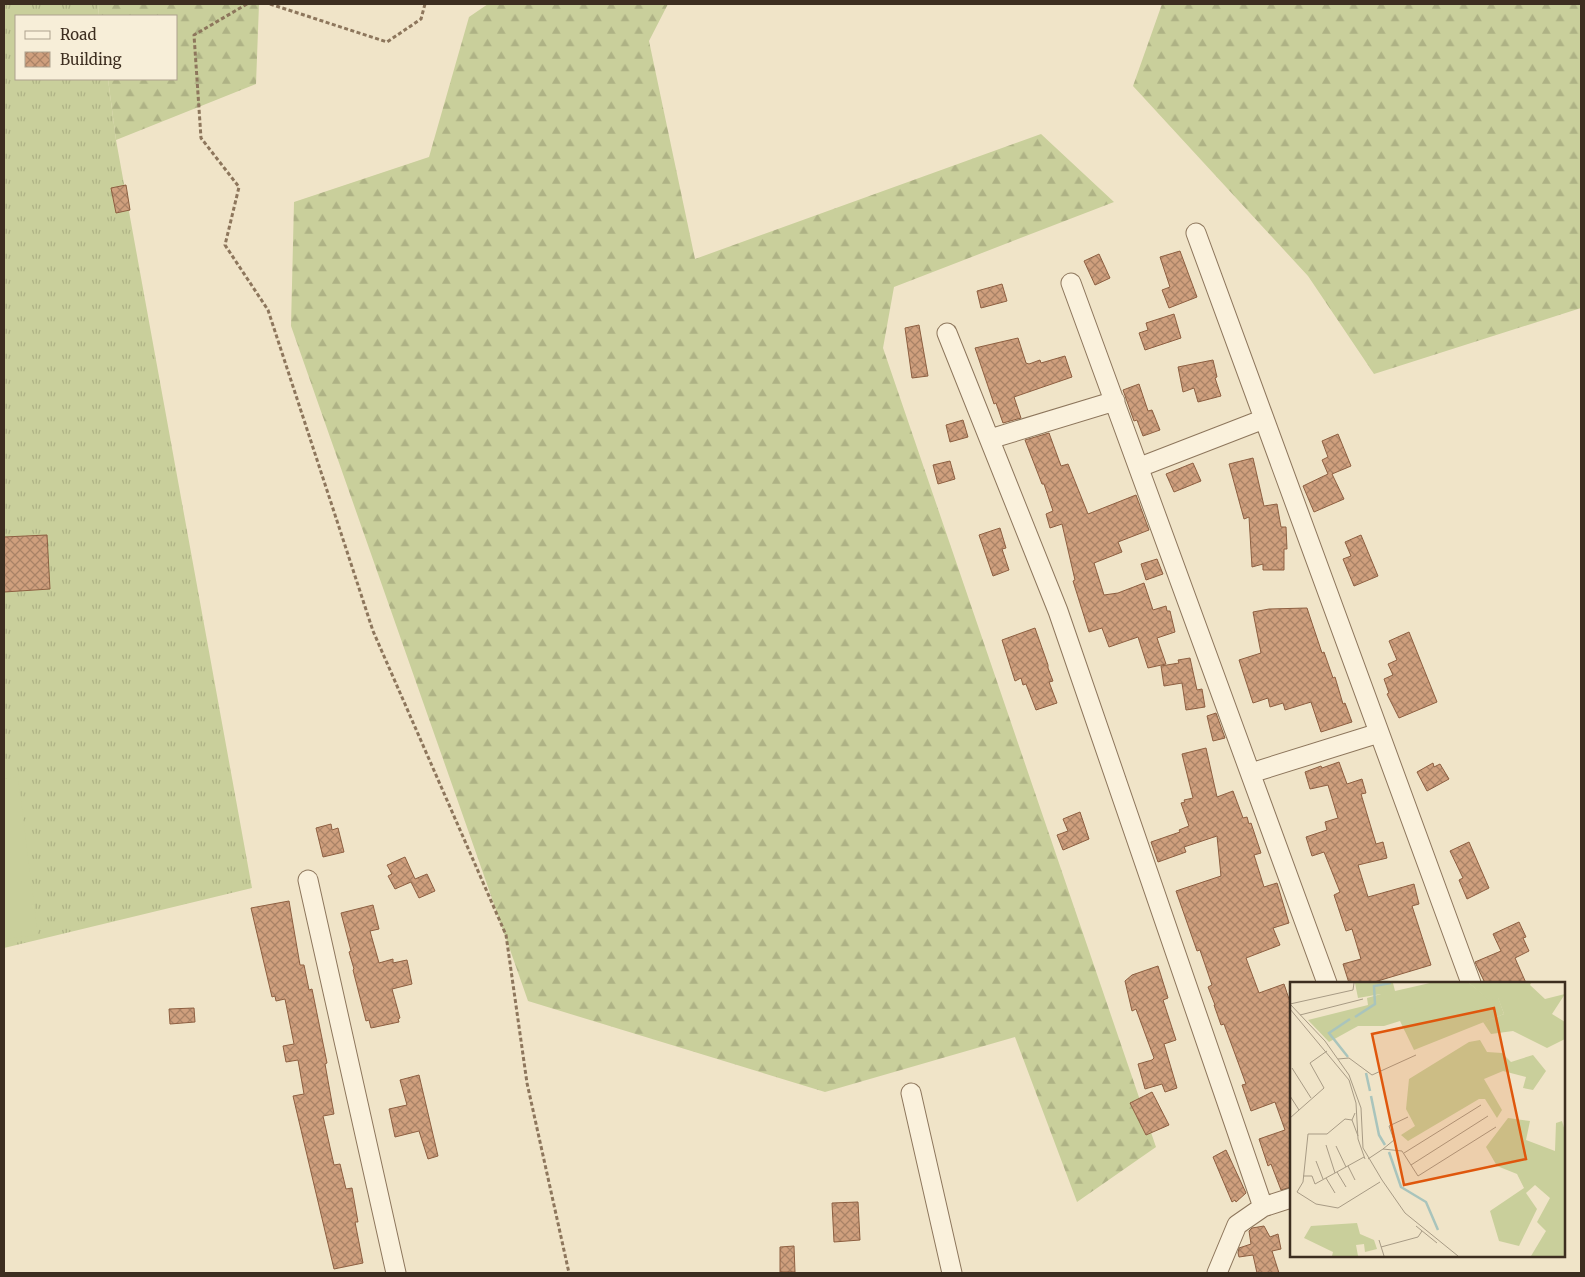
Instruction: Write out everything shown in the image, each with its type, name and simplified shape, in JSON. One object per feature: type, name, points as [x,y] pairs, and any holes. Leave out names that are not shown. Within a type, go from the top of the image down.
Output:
[{"type":"street","points":[[1196,233],[1471,982]]},
{"type":"street","points":[[1071,283],[1328,982]]},
{"type":"street","points":[[947,333],[1058,612],[1263,1207]]},
{"type":"street","points":[[990,439],[1115,401]]},
{"type":"street","points":[[1140,467],[1264,419]]},
{"type":"street","points":[[1251,772],[1379,733]]},
{"type":"street","points":[[308,880],[396,1273]]},
{"type":"street","points":[[911,1093],[952,1273]]},
{"type":"street","points":[[1217,1273],[1237,1226],[1263,1207],[1290,1198]]},
{"type":"path","points":[[247,4],[194,35],[201,138],[239,187],[225,245],[268,310],[373,632],[506,935],[527,1083],[569,1273]]},
{"type":"path","points":[[270,4],[387,42],[421,19],[425,4]]},
{"type":"green space","points":[[4,4],[98,4],[99,15],[15,15],[15,80],[108,80],[116,140],[252,888],[4,948]]},
{"type":"green space","points":[[98,4],[259,4],[256,84],[116,140],[108,80],[178,80],[178,15],[99,15]]},
{"type":"green space","points":[[488,4],[668,4],[649,41],[695,259],[1041,134],[1114,202],[894,287],[883,348],[1156,1147],[1077,1202],[1015,1037],[825,1092],[528,1001],[291,326],[294,202],[429,157],[469,17]]},
{"type":"green space","points":[[1162,4],[1581,4],[1581,308],[1374,374],[1308,276],[1133,86]]},
{"type":"green space","points":[[18,777],[38,935],[4,939],[4,779]]},
{"type":"building","points":[[126,185],[130,210],[116,213],[111,188]]},
{"type":"building","points":[[1180,251],[1197,297],[1169,308],[1162,290],[1170,287],[1160,257]]},
{"type":"building","points":[[1099,254],[1110,278],[1095,285],[1084,261]]},
{"type":"building","points":[[1002,284],[1007,301],[981,308],[977,291]]},
{"type":"building","points":[[1174,314],[1181,338],[1145,350],[1139,333],[1148,330],[1146,323]]},
{"type":"building","points":[[919,325],[928,376],[912,378],[905,328]]},
{"type":"building","points":[[1018,338],[1026,363],[1029,364],[1040,360],[1041,363],[1065,356],[1072,377],[1014,397],[1021,418],[1003,423],[996,403],[994,404],[975,348]]},
{"type":"building","points":[[1213,360],[1217,377],[1215,378],[1221,396],[1198,402],[1194,388],[1183,392],[1178,367]]},
{"type":"building","points":[[1139,384],[1148,411],[1152,410],[1160,430],[1143,436],[1137,420],[1134,421],[1123,390]]},
{"type":"building","points":[[963,420],[968,437],[950,442],[946,425]]},
{"type":"building","points":[[1049,433],[1061,466],[1068,464],[1088,514],[1136,495],[1149,530],[1118,542],[1122,552],[1094,563],[1104,595],[1118,593],[1144,583],[1153,610],[1166,606],[1167,611],[1170,611],[1175,632],[1157,638],[1166,664],[1148,668],[1138,637],[1109,647],[1102,628],[1089,632],[1073,581],[1075,580],[1062,524],[1050,528],[1046,514],[1053,511],[1044,484],[1042,484],[1025,440]]},
{"type":"building","points":[[1338,434],[1351,466],[1332,474],[1344,499],[1314,512],[1303,486],[1328,474],[1322,460],[1328,457],[1322,441]]},
{"type":"building","points":[[1253,458],[1264,506],[1277,504],[1281,527],[1286,527],[1287,549],[1284,549],[1284,570],[1263,570],[1263,564],[1252,567],[1249,517],[1244,519],[1229,464]]},
{"type":"building","points":[[950,461],[955,479],[938,484],[933,465]]},
{"type":"building","points":[[1193,463],[1201,481],[1174,492],[1166,474]]},
{"type":"building","points":[[1000,528],[1006,548],[1002,549],[1009,570],[993,576],[979,535]]},
{"type":"building","points":[[47,535],[50,589],[4,592],[4,537]]},
{"type":"building","points":[[1361,535],[1378,576],[1354,586],[1343,559],[1351,556],[1345,542]]},
{"type":"building","points":[[1157,559],[1163,574],[1146,580],[1141,564]]},
{"type":"building","points":[[1307,608],[1322,653],[1324,652],[1333,678],[1335,677],[1343,704],[1345,703],[1352,722],[1321,732],[1311,702],[1285,710],[1283,703],[1270,707],[1268,698],[1253,703],[1239,660],[1261,653],[1253,612],[1269,609]]},
{"type":"building","points":[[1035,628],[1053,681],[1049,682],[1057,703],[1036,710],[1026,684],[1023,685],[1021,678],[1015,681],[1002,640]]},
{"type":"building","points":[[1409,632],[1437,702],[1399,718],[1387,694],[1389,693],[1384,679],[1393,675],[1388,664],[1397,660],[1389,641]]},
{"type":"building","points":[[1190,658],[1197,690],[1202,689],[1205,707],[1186,710],[1182,683],[1164,686],[1161,666],[1179,663],[1178,660]]},
{"type":"building","points":[[1216,713],[1225,738],[1213,741],[1207,716]]},
{"type":"building","points":[[1206,748],[1217,797],[1233,791],[1243,818],[1247,817],[1249,824],[1251,823],[1261,853],[1254,855],[1264,887],[1277,883],[1289,923],[1273,928],[1280,945],[1246,958],[1259,993],[1284,984],[1290,1002],[1290,1187],[1281,1190],[1271,1164],[1268,1166],[1259,1139],[1285,1130],[1275,1102],[1251,1111],[1242,1085],[1246,1084],[1224,1024],[1221,1025],[1208,987],[1212,985],[1200,950],[1197,951],[1176,891],[1221,876],[1217,836],[1184,847],[1186,852],[1158,862],[1151,842],[1180,832],[1179,830],[1189,826],[1181,803],[1185,802],[1184,800],[1193,798],[1182,754]]},
{"type":"building","points":[[1339,762],[1347,784],[1362,779],[1366,793],[1361,794],[1376,844],[1383,842],[1387,858],[1358,865],[1368,897],[1414,884],[1419,904],[1412,906],[1431,965],[1374,982],[1349,982],[1343,964],[1361,959],[1352,929],[1346,931],[1334,895],[1340,892],[1324,852],[1312,856],[1306,837],[1327,830],[1325,822],[1338,818],[1328,785],[1310,789],[1305,772],[1321,766],[1322,768]]},
{"type":"building","points":[[1433,763],[1434,767],[1440,764],[1449,779],[1427,791],[1417,772]]},
{"type":"building","points":[[1080,812],[1089,839],[1063,850],[1057,835],[1068,831],[1063,819]]},
{"type":"building","points":[[331,824],[332,830],[338,828],[344,852],[323,857],[316,828]]},
{"type":"building","points":[[1469,842],[1489,888],[1467,899],[1459,880],[1463,878],[1450,851]]},
{"type":"building","points":[[405,857],[415,879],[427,874],[435,891],[419,898],[411,882],[395,889],[388,876],[392,874],[387,865]]},
{"type":"building","points":[[289,901],[300,965],[304,965],[309,990],[312,989],[327,1063],[325,1064],[334,1114],[323,1116],[334,1165],[340,1164],[346,1189],[352,1188],[358,1222],[355,1222],[363,1263],[334,1269],[293,1096],[304,1094],[298,1060],[286,1062],[283,1046],[294,1044],[285,999],[276,1001],[275,996],[272,997],[251,908]]},
{"type":"building","points":[[373,905],[379,929],[370,931],[379,963],[393,959],[393,963],[407,960],[412,984],[392,989],[400,1018],[398,1019],[399,1022],[371,1028],[369,1020],[366,1021],[341,913]]},
{"type":"building","points":[[1519,922],[1526,937],[1523,938],[1529,951],[1515,958],[1526,982],[1485,982],[1475,962],[1501,951],[1493,934]]},
{"type":"building","points":[[1158,966],[1168,998],[1163,1000],[1176,1040],[1164,1044],[1177,1088],[1165,1092],[1162,1084],[1145,1089],[1138,1064],[1154,1058],[1136,1009],[1132,1011],[1125,981],[1132,975]]},
{"type":"building","points":[[194,1008],[195,1022],[170,1024],[169,1009]]},
{"type":"building","points":[[419,1075],[438,1156],[428,1159],[419,1131],[395,1137],[389,1109],[407,1105],[400,1080]]},
{"type":"building","points":[[1152,1092],[1169,1125],[1146,1135],[1130,1103]]},
{"type":"building","points":[[1226,1150],[1246,1193],[1236,1202],[1235,1200],[1232,1202],[1213,1157]]},
{"type":"building","points":[[858,1202],[860,1240],[834,1242],[832,1203]]},
{"type":"building","points":[[1264,1226],[1270,1237],[1278,1234],[1281,1249],[1272,1251],[1279,1273],[1257,1273],[1253,1255],[1239,1257],[1239,1248],[1251,1244],[1249,1231],[1252,1228]]},
{"type":"building","points":[[794,1246],[795,1272],[780,1272],[780,1247]]}]
